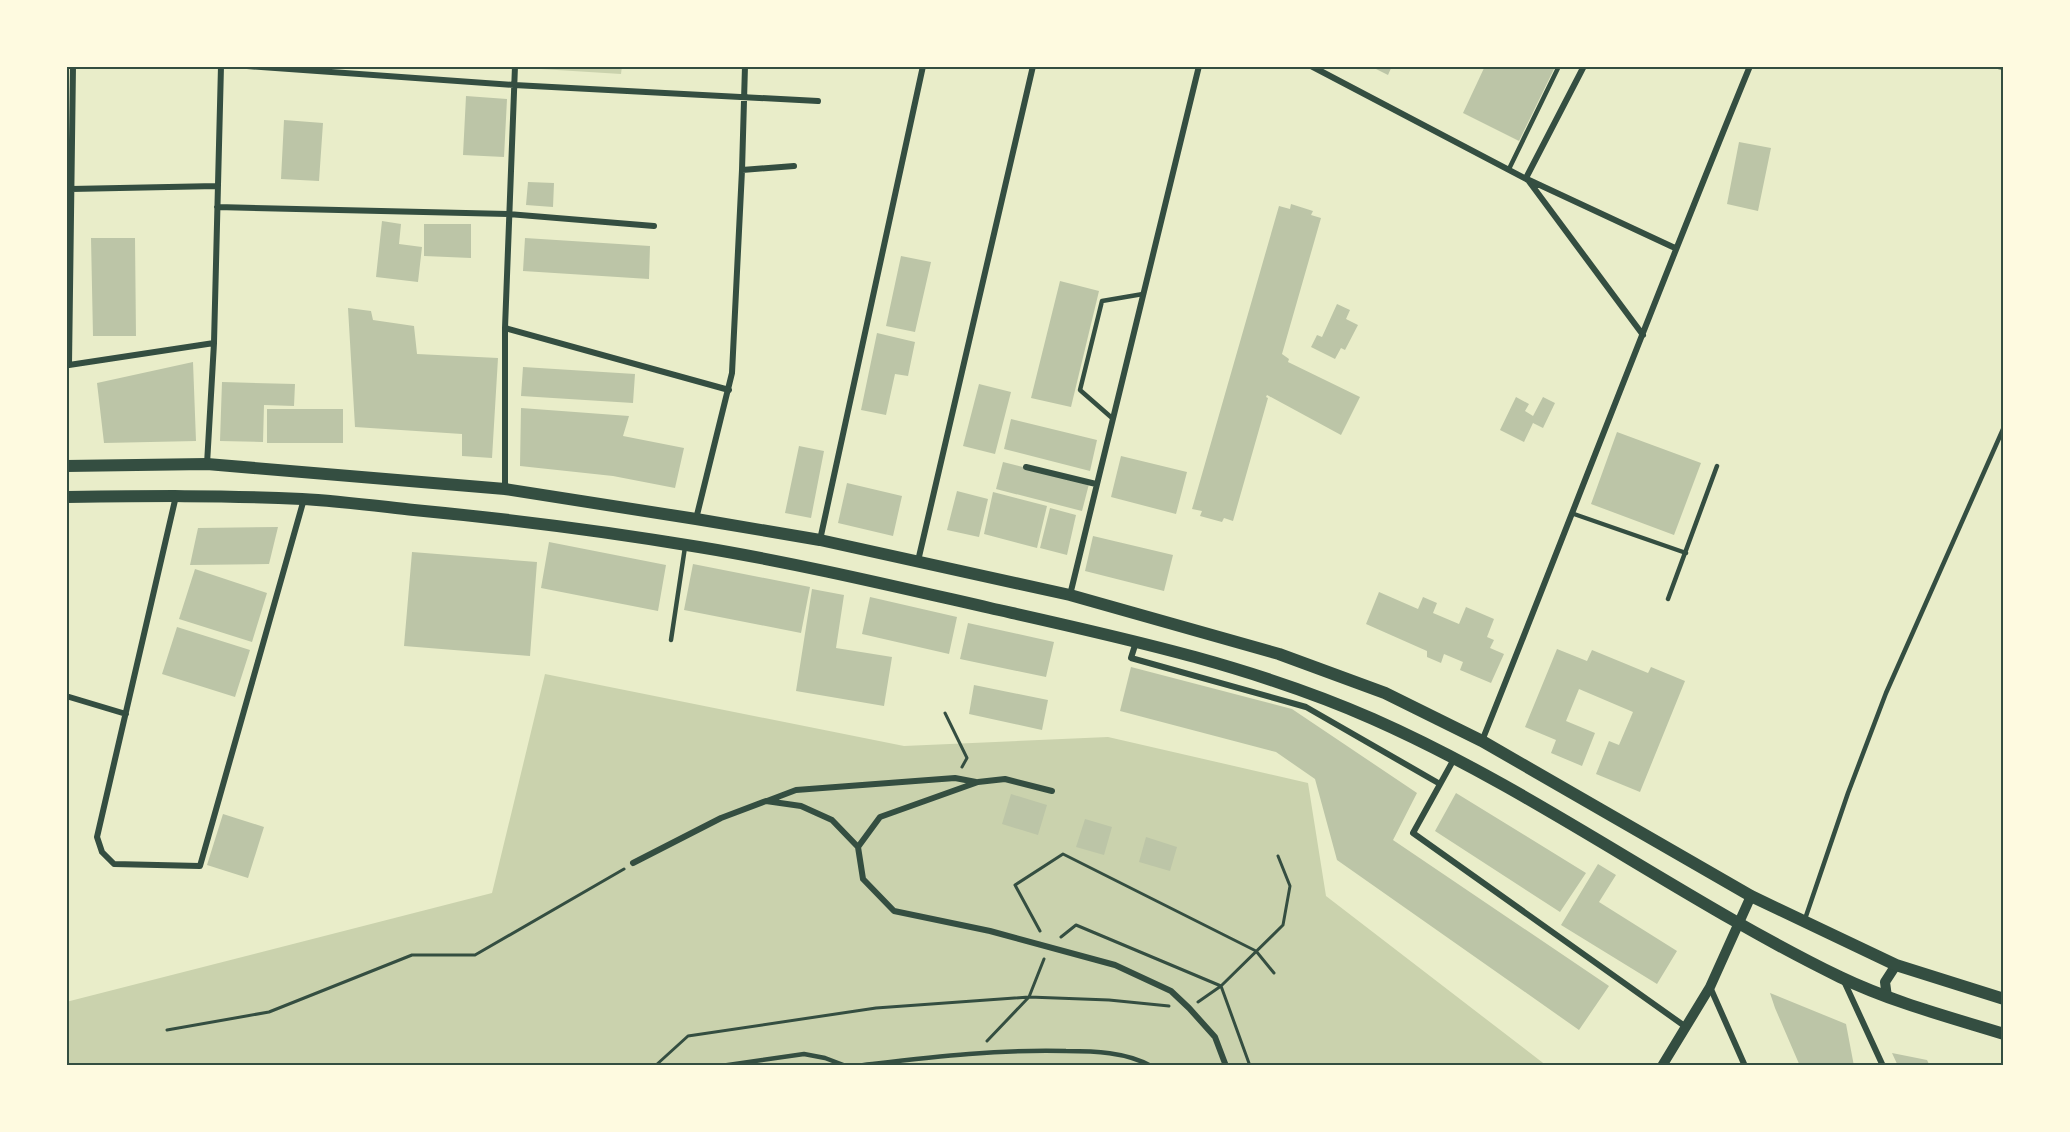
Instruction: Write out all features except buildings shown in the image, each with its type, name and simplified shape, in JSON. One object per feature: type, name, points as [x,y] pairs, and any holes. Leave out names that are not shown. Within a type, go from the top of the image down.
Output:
[{"type":"main road","points":[[66,466],[207,464],[505,489],[820,540],[1070,595],[1279,654],[1385,693],[1482,741],[1751,896],[1896,965],[2004,999]]},
{"type":"main road","points":[[66,496],[304,499],[505,519],[685,545],[913,590],[1136,642],[1271,679],[1371,718],[1454,759],[1739,924],[1843,979],[1887,997],[2004,1034]]},
{"type":"street","points":[[73,66],[67,365],[214,343]]},
{"type":"street","points":[[207,464],[214,343],[221,66]]},
{"type":"street","points":[[247,66],[514,85],[818,101]]},
{"type":"street","points":[[505,489],[505,328],[514,66]]},
{"type":"street","points":[[696,519],[729,390],[734,355],[745,66]]},
{"type":"street","points":[[820,540],[923,66]]},
{"type":"street","points":[[918,561],[1034,66]]},
{"type":"street","points":[[1070,595],[1199,66]]},
{"type":"street","points":[[1311,66],[1527,179],[1675,248]]},
{"type":"street","points":[[1527,179],[1584,66]]},
{"type":"street","points":[[1482,741],[1574,514],[1675,248],[1750,66]]},
{"type":"street","points":[[1998,66],[2004,67]]},
{"type":"street","points":[[742,170],[794,166]]},
{"type":"street","points":[[1527,179],[1643,335]]},
{"type":"street","points":[[71,189],[217,186]]},
{"type":"street","points":[[217,207],[508,214],[654,226]]},
{"type":"street","points":[[505,328],[729,390]]},
{"type":"street","points":[[1026,467],[1096,484]]},
{"type":"street","points":[[176,496],[97,837],[102,852],[114,864],[200,866],[304,499]]},
{"type":"street","points":[[1136,642],[1131,658],[1306,707],[1440,784]]},
{"type":"street","points":[[66,696],[126,714]]},
{"type":"street","points":[[1454,759],[1413,832],[1686,1027]]},
{"type":"street","points":[[633,863],[721,818],[796,790],[955,778],[978,782]]},
{"type":"street","points":[[858,847],[880,817],[978,782],[1005,779],[1052,791]]},
{"type":"street","points":[[766,801],[801,806],[832,820],[858,847],[863,879],[894,911],[990,931],[1114,965],[1171,991],[1190,1008],[1215,1037],[1226,1066]]},
{"type":"street","points":[[1662,1066],[1710,987],[1751,896]]},
{"type":"street","points":[[1887,997],[1885,982],[1896,965]]},
{"type":"street","points":[[1843,979],[1883,1066]]},
{"type":"street","points":[[1710,987],[1745,1066]]},
{"type":"lane","points":[[1509,169],[1559,66]]},
{"type":"lane","points":[[1112,418],[1080,390],[1102,301],[1143,294]]},
{"type":"lane","points":[[1804,922],[1848,793],[1886,693],[2004,427]]},
{"type":"lane","points":[[1668,599],[1717,466]]},
{"type":"lane","points":[[1574,514],[1686,553]]},
{"type":"lane","points":[[671,640],[685,545]]},
{"type":"lane","points":[[855,1066],[947,1055],[1030,1050],[1107,1052],[1151,1066]]},
{"type":"lane","points":[[721,1066],[804,1054],[825,1058],[846,1066]]},
{"type":"path","points":[[945,713],[967,758],[955,778]]},
{"type":"path","points":[[1063,854],[1256,951],[1274,973]]},
{"type":"path","points":[[655,1066],[688,1036],[876,1008],[1029,997],[1109,1000],[1190,1008],[1221,986],[1283,925],[1290,886],[1278,856]]},
{"type":"path","points":[[167,1030],[269,1012],[412,955],[475,955],[633,863]]},
{"type":"path","points":[[1049,947],[1076,925],[1221,986],[1250,1066]]},
{"type":"green space","points":[[541,66],[622,66],[621,74],[541,69]]},
{"type":"green space","points":[[545,674],[904,746],[1108,737],[1308,783],[1326,896],[1547,1066],[66,1066],[66,1002],[492,893]]}]
